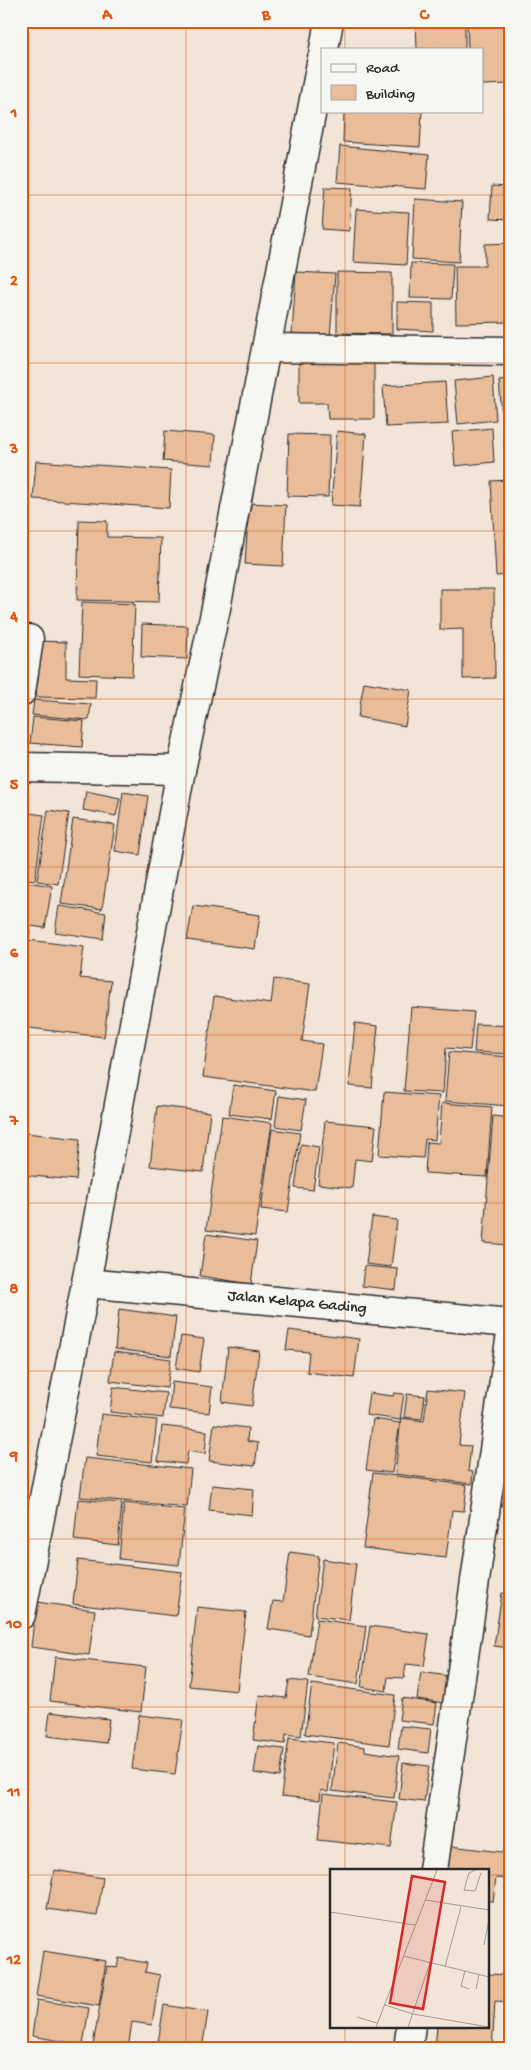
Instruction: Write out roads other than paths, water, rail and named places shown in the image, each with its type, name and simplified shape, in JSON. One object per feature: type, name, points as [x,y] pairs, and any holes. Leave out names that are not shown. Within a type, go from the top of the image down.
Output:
[{"type":"street","points":[[324,48],[329,21]]},
{"type":"street","points":[[21,1614],[86,1284],[181,770],[216,608],[321,63]]},
{"type":"street","points":[[267,348],[510,351]]},
{"type":"street","points":[[21,692],[29,639]]},
{"type":"street","points":[[21,767],[181,770]]},
{"type":"street","name":"Jalan Kelapa Gading","points":[[86,1284],[510,1323]]},
{"type":"street","points":[[434,1869],[510,1340]]},
{"type":"street","points":[[408,2049],[411,2028]]}]
